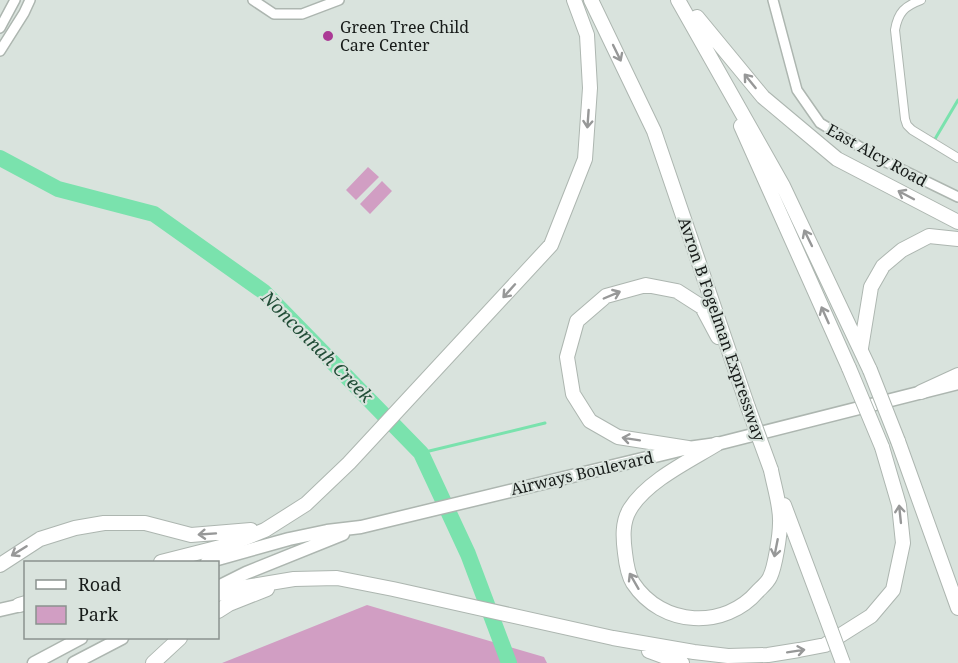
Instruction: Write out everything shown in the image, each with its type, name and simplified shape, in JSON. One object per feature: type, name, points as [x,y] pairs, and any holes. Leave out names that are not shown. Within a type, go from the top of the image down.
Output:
[{"type":"highway","points":[[165,561],[228,545],[265,530],[306,504],[350,463],[551,245],[585,159],[590,88],[586,35],[574,0]]},
{"type":"highway","name":"Avron B Fogelman Expressway","points":[[591,0],[654,131],[748,407],[843,663]]},
{"type":"highway","points":[[681,0],[783,186],[861,348],[898,441],[958,608]]},
{"type":"highway","points":[[681,0],[763,98],[837,159],[958,222]]},
{"type":"highway","points":[[219,594],[294,579],[337,578],[607,637],[728,656],[768,655],[825,645],[871,615],[894,590],[903,543],[899,505],[882,447],[746,139],[722,76]]},
{"type":"highway","points":[[861,348],[871,287],[883,266],[902,250],[929,236],[958,239]]},
{"type":"highway","points":[[688,448],[618,437],[590,421],[573,394],[567,357],[577,321],[606,296],[627,289],[646,285],[677,291],[702,307],[737,375]]},
{"type":"highway","points":[[921,392],[958,375]]},
{"type":"highway","points":[[717,444],[645,490],[629,510],[622,535],[632,582],[649,599],[668,611],[687,619],[728,614],[750,601],[770,578],[781,522],[771,470]]},
{"type":"highway","points":[[0,565],[40,539],[75,528],[104,523],[145,523],[191,535],[265,530]]},
{"type":"highway","points":[[219,610],[229,604],[294,579]]},
{"type":"highway","points":[[607,637],[682,663]]},
{"type":"highway","points":[[153,663],[179,639]]},
{"type":"main road","name":"Airways Boulevard","points":[[211,561],[289,539],[361,527],[688,448],[717,444],[958,383]]},
{"type":"main road","points":[[219,586],[246,573],[361,527]]},
{"type":"main road","points":[[219,568],[289,539]]},
{"type":"main road","points":[[0,610],[23,604]]},
{"type":"main road","points":[[34,663],[79,639]]},
{"type":"main road","points":[[74,663],[120,639]]},
{"type":"street","points":[[0,28],[15,0]]},
{"type":"street","points":[[1,49],[30,0]]},
{"type":"street","points":[[253,0],[274,14],[303,14],[339,0]]},
{"type":"street","name":"East Alcy Road","points":[[773,0],[797,90],[820,123],[880,159],[958,197]]},
{"type":"street","points":[[921,0],[908,6],[897,19],[896,30],[905,119],[907,125],[924,139],[958,158]]},
{"type":"green space","points":[[368,167],[379,177],[356,200],[346,190]]},
{"type":"green space","points":[[382,181],[392,191],[370,214],[360,204]]},
{"type":"green space","points":[[367,605],[544,657],[547,663],[222,663]]},
{"type":"waterway","points":[[935,139],[958,100]]},
{"type":"waterway","name":"Nonconnah Creek","points":[[0,158],[58,189],[154,214],[264,292],[421,453],[468,554],[509,663]]},
{"type":"waterway","points":[[421,453],[545,423]]},
{"type":"place","name":"Green Tree Child Care Center","points":[[328,36]]}]
